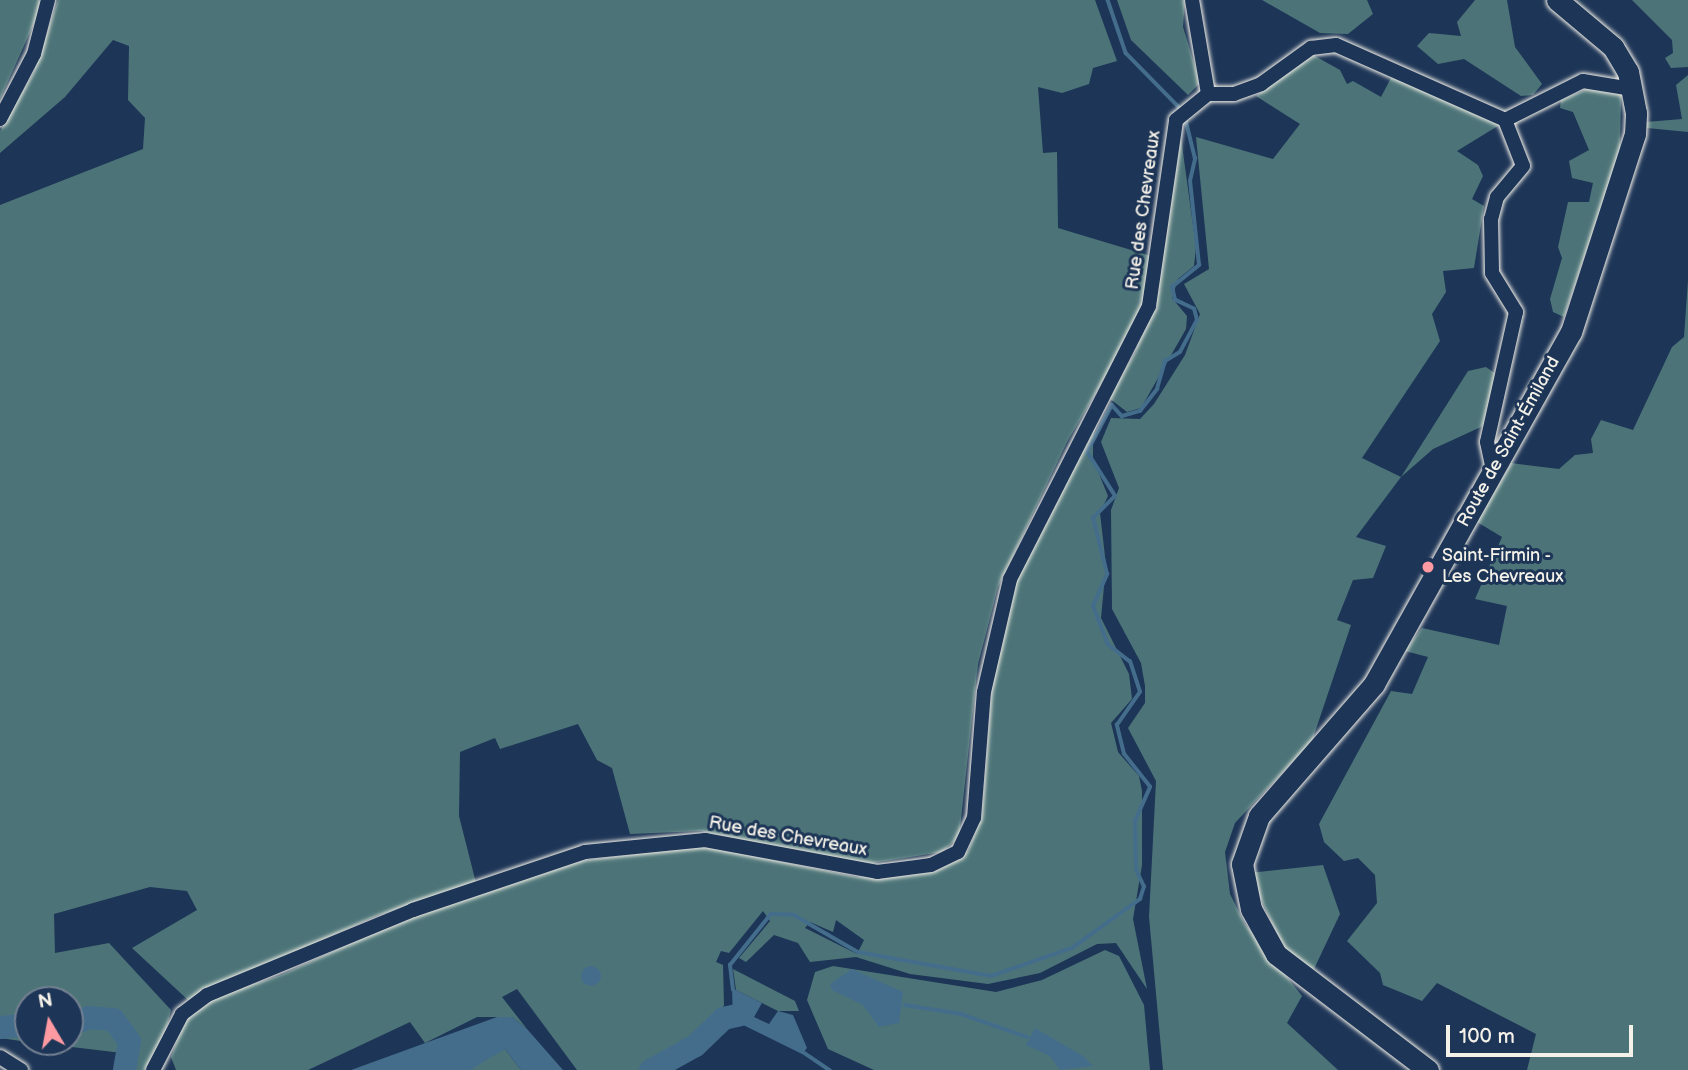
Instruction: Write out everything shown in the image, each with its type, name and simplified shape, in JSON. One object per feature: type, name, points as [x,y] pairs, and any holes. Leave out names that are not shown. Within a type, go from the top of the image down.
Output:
[{"type":"main road","name":"Route de Saint-Émiland","points":[[1428,1070],[1276,954],[1251,909],[1242,864],[1259,816],[1374,684],[1571,332],[1635,134],[1632,89],[1613,47],[1557,0]]},
{"type":"street","points":[[0,119],[34,54],[48,0]]},
{"type":"street","points":[[1192,0],[1208,94],[1243,91],[1311,48],[1336,45],[1505,120],[1523,166],[1497,197],[1491,219],[1492,273],[1516,312],[1487,442],[1493,471]]},
{"type":"street","points":[[1505,120],[1583,81],[1632,89]]},
{"type":"street","name":"Rue des Chevreaux","points":[[153,1070],[182,1014],[207,995],[413,910],[585,852],[705,840],[877,872],[931,865],[958,852],[974,818],[984,692],[1010,579],[1149,306],[1167,158],[1184,111],[1208,94]]},
{"type":"street","points":[[0,1057],[22,1070]]},
{"type":"green space","points":[[0,0],[39,0],[41,8],[0,99]]},
{"type":"green space","points":[[58,0],[1095,0],[1117,61],[1093,68],[1089,84],[1062,93],[1038,87],[1043,153],[1057,152],[1058,228],[1151,256],[1142,314],[1067,442],[998,587],[978,664],[959,837],[942,852],[873,863],[830,861],[701,831],[630,834],[612,768],[597,760],[578,724],[500,749],[495,738],[460,752],[459,816],[476,883],[376,916],[188,1000],[132,948],[197,910],[187,891],[150,887],[54,914],[55,953],[109,943],[171,1010],[160,1057],[144,1070],[125,1070],[122,1053],[84,1048],[84,986],[14,986],[14,1040],[0,1038],[0,205],[143,149],[145,118],[128,100],[129,46],[113,40],[65,97],[0,153],[0,131],[34,72]]},
{"type":"green space","points":[[1117,0],[1185,0],[1183,27],[1200,83],[1188,95],[1131,40]]},
{"type":"green space","points":[[1262,0],[1367,0],[1373,14],[1348,34],[1320,33]]},
{"type":"green space","points":[[1475,0],[1507,0],[1515,47],[1542,84],[1533,95],[1521,96],[1464,59],[1438,64],[1417,46],[1429,33],[1461,36],[1457,22]]},
{"type":"green space","points":[[1632,0],[1688,0],[1688,67],[1671,68],[1665,58],[1673,53],[1672,40]]},
{"type":"green space","points":[[1313,55],[1340,70],[1347,84],[1353,81],[1381,97],[1392,76],[1501,124],[1457,151],[1478,165],[1483,176],[1472,199],[1484,206],[1474,268],[1443,271],[1446,292],[1432,314],[1440,341],[1362,458],[1401,477],[1356,537],[1386,546],[1373,578],[1353,580],[1337,620],[1351,625],[1312,741],[1235,823],[1225,852],[1230,894],[1245,924],[1302,996],[1287,1023],[1338,1070],[1163,1070],[1149,917],[1156,781],[1128,728],[1145,703],[1145,686],[1141,663],[1112,609],[1111,510],[1119,488],[1101,442],[1111,418],[1140,419],[1154,404],[1185,355],[1200,314],[1184,284],[1209,269],[1196,137],[1273,159],[1300,124],[1256,96]]},
{"type":"green space","points":[[1688,75],[1688,132],[1647,128],[1646,122],[1682,119],[1676,85]]},
{"type":"green space","points":[[1590,88],[1621,93],[1620,152],[1564,317],[1553,312],[1550,299],[1562,258],[1558,247],[1568,202],[1589,202],[1593,183],[1572,178],[1569,161],[1589,150],[1573,112],[1560,108],[1561,100]]},
{"type":"green space","points":[[1181,138],[1196,247],[1194,266],[1178,279],[1172,298],[1187,316],[1186,329],[1141,408],[1127,412],[1109,398],[1135,353],[1159,285]]},
{"type":"green space","points":[[1688,280],[1688,1070],[1527,1070],[1536,1034],[1437,983],[1422,1001],[1383,985],[1380,973],[1347,941],[1377,903],[1375,875],[1358,858],[1344,861],[1324,842],[1319,824],[1391,691],[1412,694],[1428,657],[1405,651],[1422,628],[1499,645],[1507,606],[1475,599],[1502,537],[1477,522],[1511,463],[1559,469],[1575,455],[1593,453],[1591,439],[1601,420],[1633,430],[1672,347],[1684,337]]},
{"type":"green space","points":[[1486,367],[1496,374],[1483,426],[1433,449],[1401,477],[1468,371]]},
{"type":"green space","points":[[1102,409],[1093,436],[1093,459],[1108,496],[1100,513],[1106,565],[1101,618],[1129,674],[1132,699],[1111,723],[1118,752],[1139,776],[1142,791],[1142,865],[1133,919],[1147,989],[1116,943],[1097,944],[1040,973],[988,984],[910,974],[856,957],[810,962],[798,943],[774,935],[746,962],[739,958],[770,921],[763,911],[729,953],[721,951],[716,962],[723,965],[724,1005],[709,1036],[644,1070],[577,1070],[517,989],[502,997],[527,1029],[512,1017],[477,1017],[425,1043],[410,1022],[308,1070],[176,1070],[171,1057],[187,1014],[209,999],[281,975],[412,916],[572,862],[702,846],[857,877],[933,872],[951,863],[968,851],[982,817],[994,662],[1015,575]],"holes":[[[836,920],[864,940],[857,954],[805,928],[810,922],[833,932]]]},
{"type":"green space","points":[[1323,865],[1340,914],[1314,969],[1297,962],[1282,945],[1249,873]]},
{"type":"green space","points":[[1105,950],[1119,956],[1144,1005],[1150,1070],[874,1070],[828,1049],[807,1000],[815,972],[833,966],[996,992],[1042,980]]},
{"type":"green space","points":[[733,969],[795,1001],[799,1011],[778,1011],[736,990]]},
{"type":"green space","points":[[505,1049],[521,1070],[470,1070],[490,1053]]},
{"type":"water","points":[[591,966],[598,969],[601,976],[598,983],[591,986],[584,983],[581,976],[584,969]]},
{"type":"water","points":[[852,969],[903,992],[899,1023],[879,1027],[863,1005],[832,990],[830,984]]},
{"type":"water","points":[[732,988],[762,1003],[754,1017],[769,1024],[778,1011],[793,1015],[807,1048],[802,1054],[733,1020]]},
{"type":"water","points":[[497,1017],[512,1017],[527,1029],[563,1070],[521,1070],[505,1049],[470,1070],[351,1070]]},
{"type":"water","points":[[1035,1028],[1083,1056],[1093,1066],[1060,1070],[1050,1056],[1026,1045]]},
{"type":"waterway","points":[[1108,0],[1126,53],[1183,111]]},
{"type":"waterway","points":[[733,990],[730,965],[771,914],[794,915],[858,952],[991,976],[1072,948],[1140,899],[1144,887],[1136,870],[1135,821],[1150,787],[1124,754],[1117,725],[1140,692],[1130,662],[1108,645],[1093,606],[1107,574],[1093,518],[1115,496],[1087,452],[1112,405],[1122,416],[1140,411],[1157,389],[1165,361],[1180,352],[1197,320],[1194,309],[1175,300],[1172,287],[1199,265],[1190,181],[1195,159],[1185,118]]},
{"type":"waterway","points":[[905,1005],[961,1014],[1027,1037]]},
{"type":"waterway","points":[[650,1070],[695,1045],[723,1018],[740,1014]]},
{"type":"waterway","points":[[84,1019],[113,1019],[129,1041],[124,1070]]},
{"type":"waterway","points":[[0,1027],[14,1026]]},
{"type":"waterway","points":[[800,1050],[830,1070]]},
{"type":"place","name":"Saint-Firmin - Les Chevreaux","points":[[1428,567]]}]
